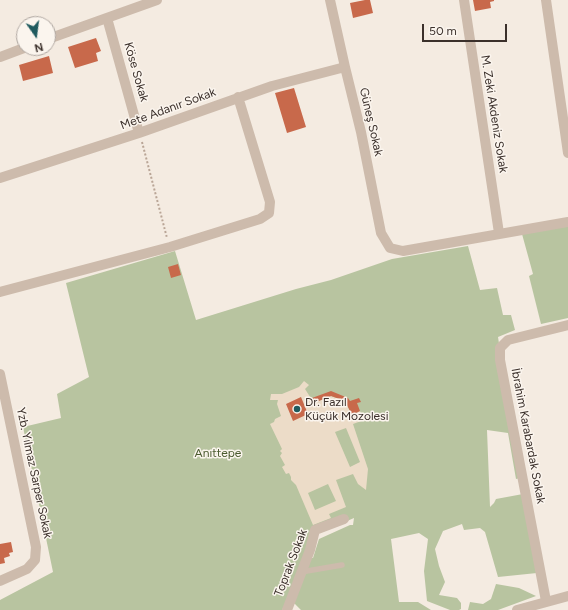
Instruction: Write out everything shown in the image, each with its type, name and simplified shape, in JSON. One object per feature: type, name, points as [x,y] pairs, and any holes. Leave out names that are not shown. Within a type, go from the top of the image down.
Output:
[{"type":"street","points":[[56,36],[157,0]]},
{"type":"street","name":"Güneş Sokak","points":[[330,0],[361,132],[381,234],[390,248],[403,251],[499,233]]},
{"type":"street","name":"M. Zeki Akdeniz Sokak","points":[[464,0],[499,233]]},
{"type":"street","points":[[546,0],[568,153]]},
{"type":"street","name":"Köse Sokak","points":[[107,18],[139,133]]},
{"type":"street","points":[[0,57],[16,51]]},
{"type":"street","name":"Mete Adanır Sokak","points":[[0,178],[139,133],[272,86],[345,67]]},
{"type":"street","points":[[0,292],[170,247],[260,219],[269,213],[270,202],[238,97]]},
{"type":"street","points":[[499,233],[568,222]]},
{"type":"street","name":"İbrahim Karabardak Sokak","points":[[546,601],[500,360],[500,348],[508,340],[568,325]]},
{"type":"street","name":"Yzb. Yılmaz Sarper Sokak","points":[[0,374],[36,547],[35,560],[27,569],[0,581]]},
{"type":"street","name":"Toprak Sokak","points":[[287,610],[316,530],[344,519]]},
{"type":"street","points":[[517,610],[568,596]]},
{"type":"lane","points":[[301,572],[342,565]]},
{"type":"path","points":[[139,133],[170,247]]},
{"type":"green space","points":[[568,226],[568,318],[541,324],[529,276],[533,274],[522,234]]},
{"type":"green space","name":"Anıttepe","points":[[468,246],[480,290],[497,288],[503,315],[511,315],[515,330],[498,337],[520,478],[516,479],[508,433],[487,430],[490,507],[496,499],[523,494],[537,573],[498,577],[485,532],[480,528],[464,530],[462,524],[443,531],[435,549],[445,582],[439,595],[457,598],[461,603],[461,609],[459,610],[450,610],[427,601],[424,571],[428,539],[419,533],[391,539],[399,602],[418,602],[431,610],[301,610],[288,600],[282,610],[0,610],[0,600],[53,572],[23,427],[61,418],[57,394],[89,377],[66,283],[175,251],[196,320],[296,289],[331,280],[392,259]],"holes":[[[354,518],[353,525],[319,539],[313,558],[310,558],[317,534]]]},
{"type":"green space","points":[[496,584],[519,588],[536,596],[498,610],[468,610],[470,602],[483,604],[491,599]]},
{"type":"shaded area","name":"Anıttepe","points":[[304,381],[309,385],[305,389],[314,403],[331,396],[345,401],[352,415],[360,411],[364,420],[353,424],[368,469],[366,490],[358,484],[353,474],[336,480],[346,507],[329,514],[331,518],[313,525],[296,485],[291,480],[289,473],[286,474],[282,467],[285,465],[280,456],[282,453],[280,451],[282,449],[270,424],[281,416],[277,404],[278,400],[270,400],[271,394],[282,394],[299,387]],"holes":[[[346,428],[360,462],[350,467],[335,432]],[[328,484],[336,501],[315,510],[308,493]]]},
{"type":"building","points":[[370,0],[373,13],[353,18],[350,3]]},
{"type":"building","points":[[473,0],[494,1],[490,2],[491,8],[475,11]]},
{"type":"building","points":[[96,38],[101,51],[96,53],[98,61],[75,68],[68,47]]},
{"type":"building","points":[[49,56],[53,73],[23,81],[19,65]]},
{"type":"building","points":[[294,88],[306,127],[287,133],[275,93]]},
{"type":"building","points":[[178,264],[181,275],[171,278],[168,267]]},
{"type":"building","points":[[331,391],[348,398],[350,401],[359,398],[361,402],[357,403],[360,411],[352,415],[345,401],[331,396],[314,403],[312,398]]},
{"type":"building","name":"Dr. Fazıl Küçük Mozolesi","points":[[301,397],[308,414],[293,421],[286,404]]},
{"type":"building","points":[[11,542],[13,552],[9,553],[10,556],[4,558],[5,563],[0,564],[0,544]]},
{"type":"place","name":"Dr. Fazıl Küçük Mozolesi","points":[[297,409]]}]
